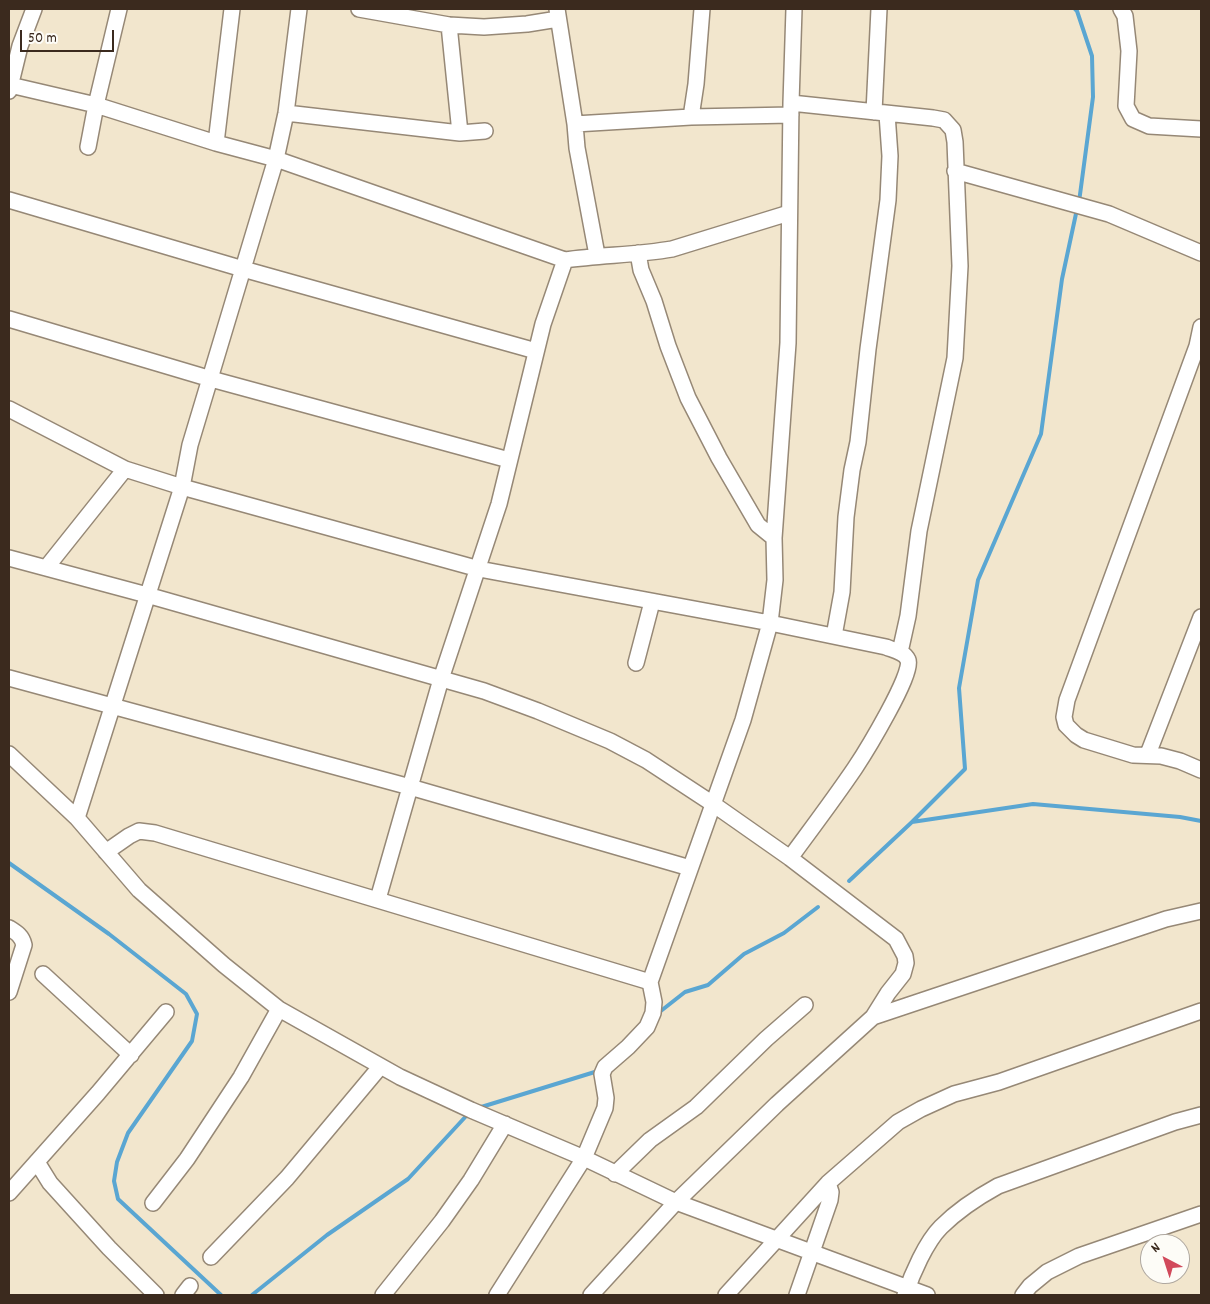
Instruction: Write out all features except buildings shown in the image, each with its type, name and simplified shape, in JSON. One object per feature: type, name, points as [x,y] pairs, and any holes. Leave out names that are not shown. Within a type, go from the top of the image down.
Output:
[{"type":"street","points":[[34,9],[20,46],[9,88],[96,105],[216,143],[276,159],[565,260],[655,252],[689,245],[789,213]]},
{"type":"street","points":[[88,147],[119,9]]},
{"type":"street","points":[[216,143],[232,9]]},
{"type":"street","points":[[77,818],[182,487],[190,445],[276,159],[286,113],[299,9]]},
{"type":"street","points":[[691,117],[696,84],[702,9]]},
{"type":"street","points":[[497,1295],[584,1158],[606,1108],[602,1074],[605,1066],[628,1047],[647,1027],[653,1013],[654,1002],[650,982],[743,720],[770,623],[775,580],[774,538],[788,343],[794,9]]},
{"type":"street","points":[[834,636],[842,592],[846,517],[852,470],[858,442],[868,349],[888,200],[890,156],[881,113],[879,9]]},
{"type":"street","points":[[1122,9],[1125,16],[1129,51],[1126,106],[1133,119],[1149,126],[1201,129]]},
{"type":"street","points":[[366,10],[449,25],[484,27],[527,24],[558,14],[576,124],[576,148],[598,256]]},
{"type":"street","points":[[449,25],[460,133]]},
{"type":"street","points":[[576,124],[791,109],[881,113],[944,120],[953,130],[960,266],[955,358],[919,531],[908,616],[900,652]]},
{"type":"street","points":[[286,113],[460,133],[485,131]]},
{"type":"street","points":[[956,171],[1109,214],[1201,253]]},
{"type":"street","points":[[9,200],[243,269],[536,351]]},
{"type":"street","points":[[638,253],[668,346],[688,398],[719,458],[758,525],[774,538]]},
{"type":"street","points":[[378,899],[441,679],[499,504],[542,324],[565,260]]},
{"type":"street","points":[[9,319],[211,379],[509,460]]},
{"type":"street","points":[[1201,327],[1197,346],[1067,700],[1064,717],[1066,724],[1076,735],[1084,740],[1133,755],[1148,754],[1161,756],[1180,761],[1201,770]]},
{"type":"street","points":[[9,409],[125,469],[182,487],[478,569],[770,623],[886,647],[900,652],[908,658],[909,664],[906,677],[896,697],[855,768],[790,858]]},
{"type":"street","points":[[46,568],[125,469]]},
{"type":"street","points":[[9,558],[147,595],[484,691],[610,741],[646,760],[712,804],[790,858],[896,939],[901,947],[906,963],[903,974],[873,1017],[777,1104],[676,1202],[591,1295]]},
{"type":"street","points":[[636,663],[652,602]]},
{"type":"street","points":[[1148,754],[1196,650],[1201,617]]},
{"type":"street","points":[[9,678],[410,787],[690,868]]},
{"type":"street","points":[[9,754],[77,818],[146,897],[224,965],[279,1009],[380,1067],[471,1110],[584,1158],[676,1202],[812,1252],[907,1291],[927,1295]]},
{"type":"street","points":[[106,852],[128,836],[139,831],[155,833],[650,982]]},
{"type":"street","points":[[873,1017],[1166,919],[1201,911]]},
{"type":"street","points":[[9,928],[23,939],[24,945],[9,992]]},
{"type":"street","points":[[43,974],[131,1054]]},
{"type":"street","points":[[616,1174],[650,1140],[696,1107],[766,1039],[805,1005]]},
{"type":"street","points":[[154,1203],[187,1158],[241,1077],[279,1009]]},
{"type":"street","points":[[726,1295],[828,1183],[898,1122],[954,1094],[999,1082],[1201,1011]]},
{"type":"street","points":[[9,1193],[166,1012]]},
{"type":"street","points":[[211,1257],[287,1178],[380,1067]]},
{"type":"street","points":[[907,1291],[924,1254],[940,1228],[977,1198],[998,1186],[1201,1114]]},
{"type":"street","points":[[383,1295],[442,1221],[471,1180],[505,1124]]},
{"type":"street","points":[[37,1162],[50,1182],[109,1248],[156,1295]]},
{"type":"street","points":[[797,1295],[830,1200],[831,1192],[828,1183]]},
{"type":"street","points":[[1023,1295],[1030,1286],[1047,1272],[1078,1256],[1201,1214]]},
{"type":"waterway","points":[[1075,9],[1092,56],[1093,97],[1079,202]]},
{"type":"waterway","points":[[912,822],[965,769],[959,688],[978,580],[1041,434],[1062,279],[1077,209]]},
{"type":"waterway","points":[[849,881],[912,822],[1033,804],[1180,817],[1201,821]]},
{"type":"waterway","points":[[9,863],[109,934],[186,994],[197,1014],[192,1041],[128,1133],[117,1162],[114,1181],[118,1199],[221,1295]]},
{"type":"waterway","points":[[657,1014],[685,992],[708,985],[744,954],[784,933],[818,907]]},
{"type":"waterway","points":[[478,1108],[598,1071]]},
{"type":"waterway","points":[[252,1295],[327,1235],[408,1179],[468,1114]]}]
